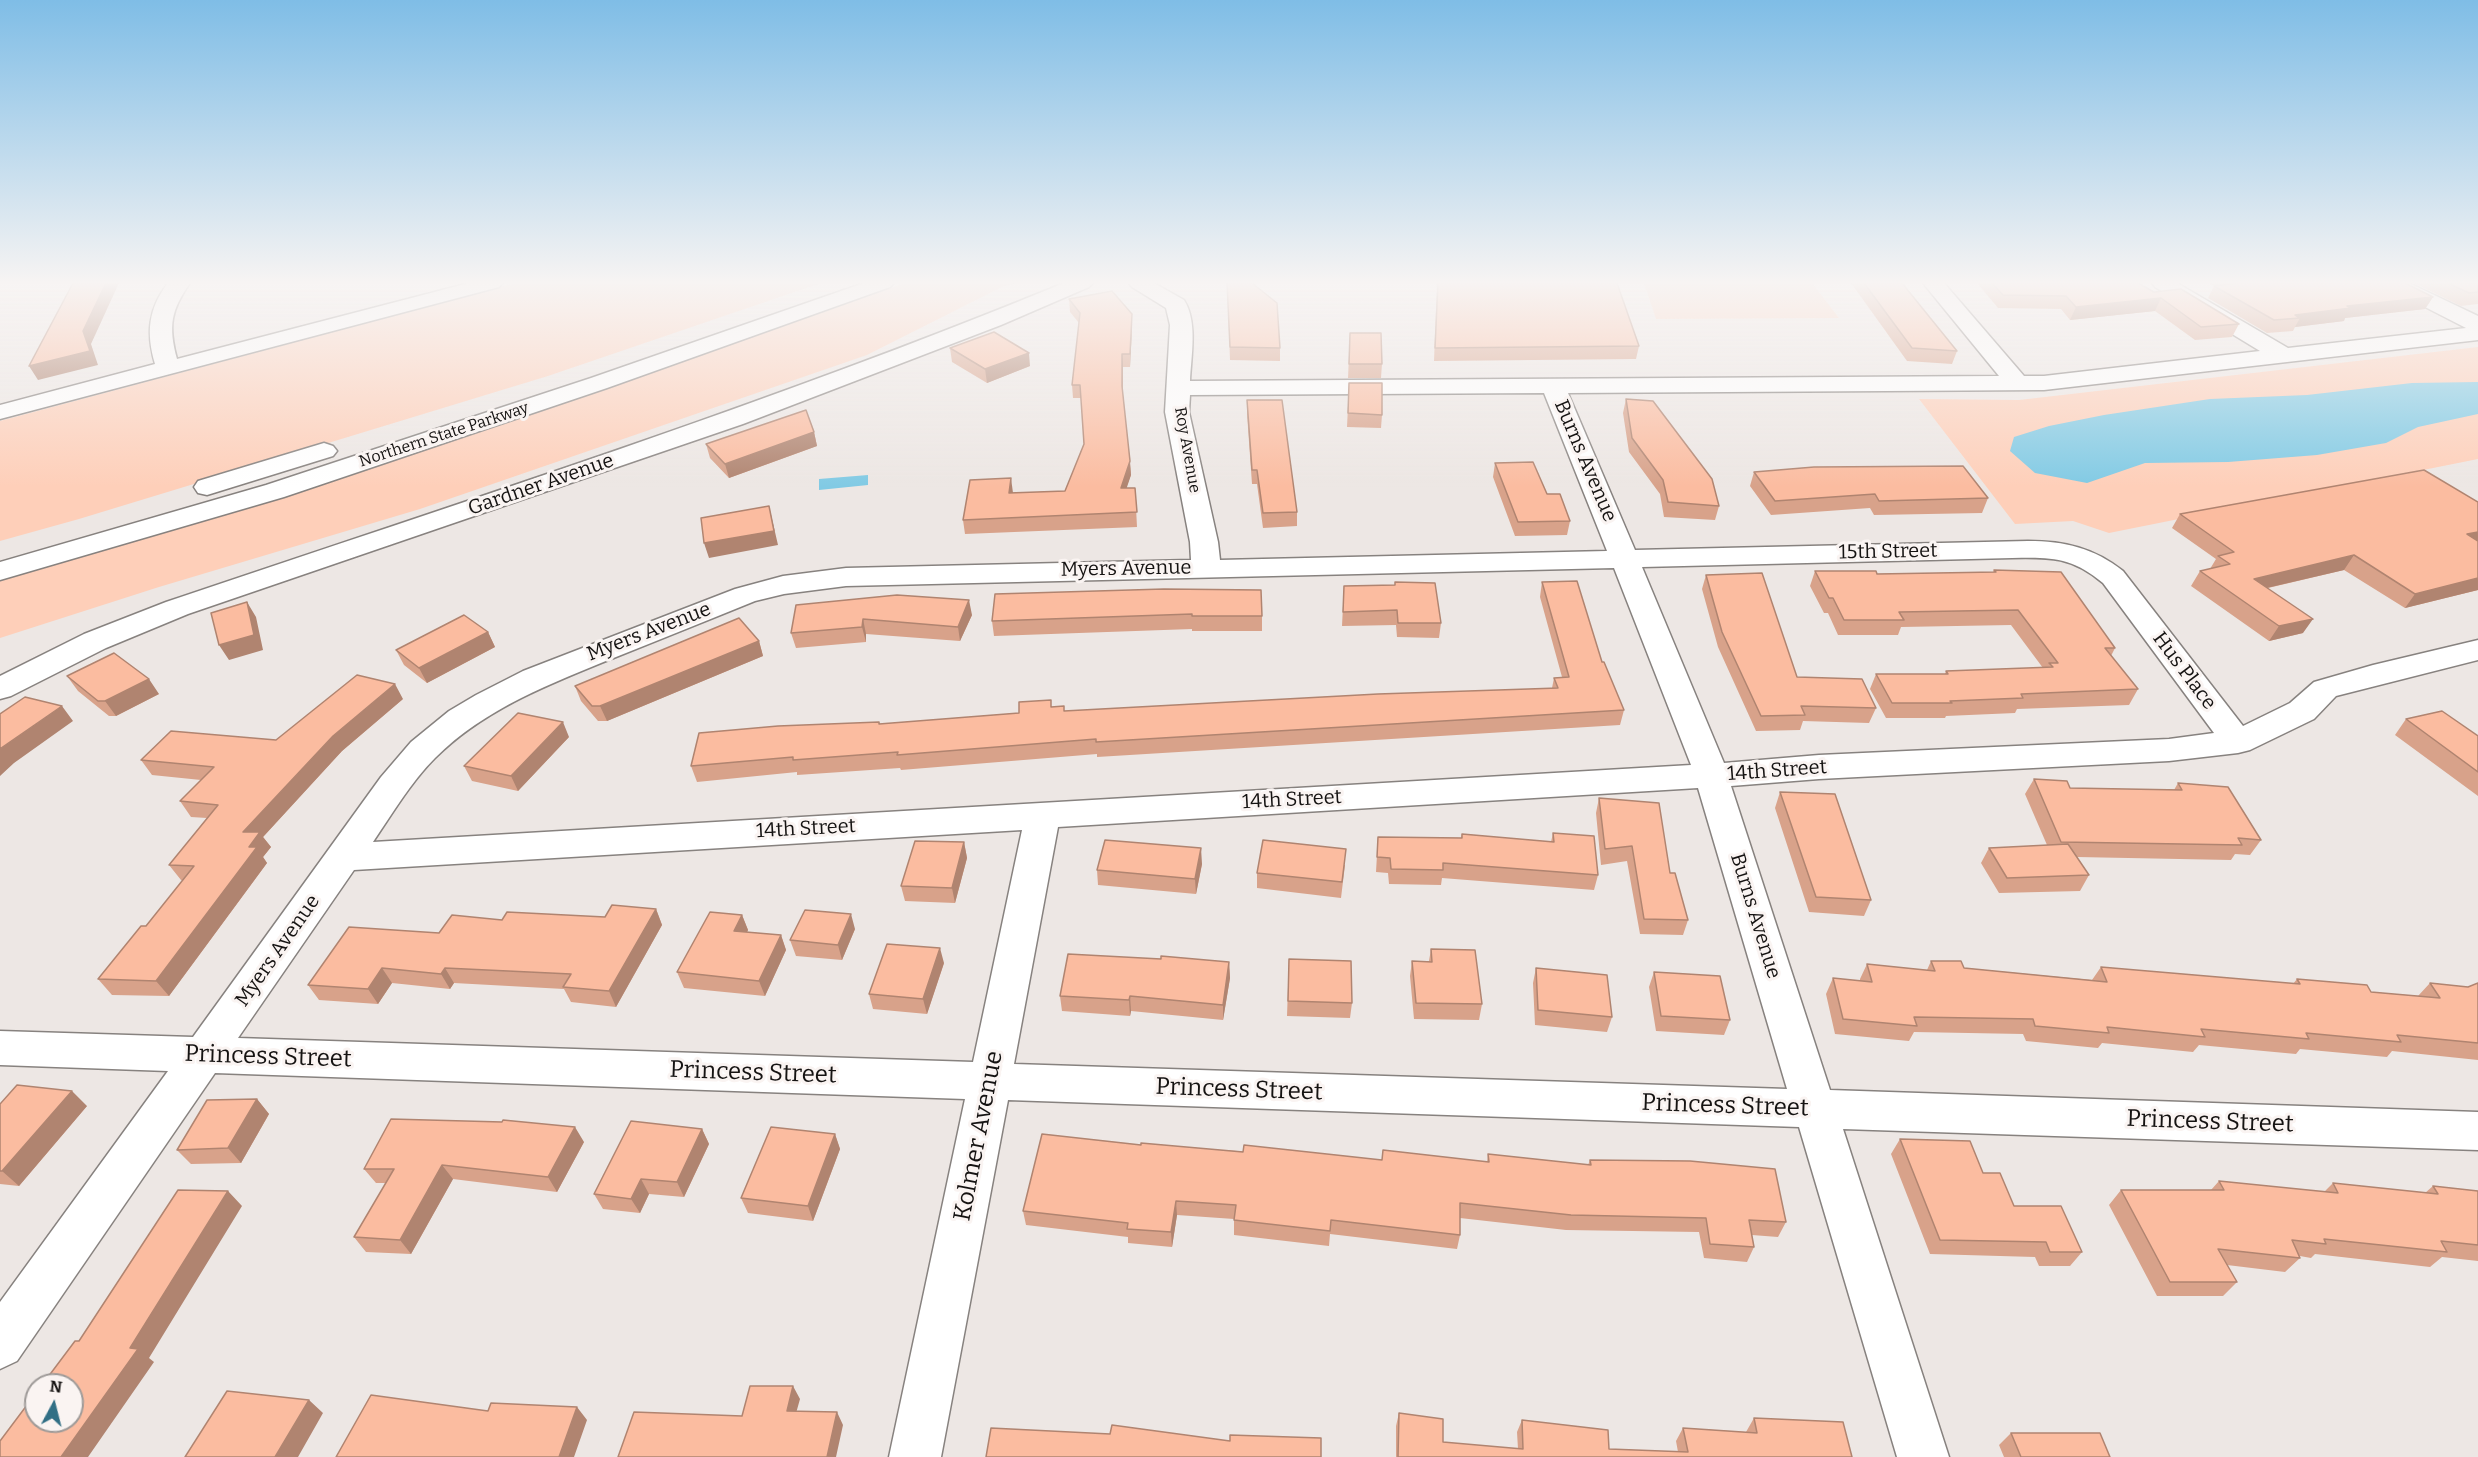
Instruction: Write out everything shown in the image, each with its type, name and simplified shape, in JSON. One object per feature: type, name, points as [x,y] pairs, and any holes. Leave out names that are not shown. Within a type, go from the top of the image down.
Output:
[{"type":"main road","points":[[163,351],[168,369]]},
{"type":"main road","points":[[0,412],[236,351]]},
{"type":"main road","name":"Northern State Parkway","points":[[0,548],[181,496],[634,351]]},
{"type":"main road","name":"Northern State Parkway","points":[[0,571],[275,491],[690,351]]},
{"type":"main road","name":"Gardner Avenue","points":[[0,688],[95,641],[177,608],[734,419],[912,351]]},
{"type":"main road","name":"Roy Avenue","points":[[1179,351],[1180,388],[1177,412],[1204,542],[1206,567]]},
{"type":"main road","points":[[1990,351],[2018,384]]},
{"type":"main road","points":[[2276,351],[2283,355]]},
{"type":"main road","points":[[1180,388],[2018,384],[2044,383],[2319,351]]},
{"type":"main road","name":"Burns Avenue","points":[[1554,387],[1704,753],[1923,1457]]},
{"type":"main road","name":"15th Street","points":[[1626,559],[2066,550],[2098,562],[2113,577],[2130,600]]},
{"type":"main road","name":"Myers Avenue","points":[[0,1344],[393,786],[423,750],[461,719],[486,702],[534,678],[745,595],[783,585],[846,576],[1626,559]]},
{"type":"main road","name":"Hus Place","points":[[2130,600],[2238,742]]},
{"type":"main road","name":"14th Street","points":[[345,857],[1710,776],[1819,767],[2169,750],[2238,742],[2302,711],[2325,689],[2478,650]]},
{"type":"main road","name":"Kolmer Avenue","points":[[915,1457],[1042,815]]},
{"type":"main road","name":"Princess Street","points":[[0,1047],[2478,1131]]},
{"type":"shaded area","points":[[261,351],[621,351],[548,376],[0,541],[0,421]]},
{"type":"shaded area","points":[[711,351],[875,351],[420,509],[159,587],[0,638],[0,579],[342,475]]},
{"type":"shaded area","points":[[2443,351],[2478,351],[2478,459],[2109,533],[2073,521],[2015,524],[1919,399],[2019,400]]},
{"type":"water","points":[[2478,382],[2478,414],[2418,427],[2386,443],[2317,455],[2228,462],[2145,463],[2087,483],[2035,473],[2010,451],[2014,437],[2049,426],[2210,399],[2307,395],[2412,383]]},
{"type":"water","points":[[868,475],[868,485],[819,490],[819,479]]},
{"type":"building","points":[[37,351],[90,351],[29,366]]},
{"type":"building","points":[[955,351],[1026,351],[1029,353],[985,369]]},
{"type":"building","points":[[1076,351],[1130,351],[1130,354],[1122,354],[1122,386],[1130,461],[1121,488],[1135,488],[1137,512],[963,520],[970,480],[1011,478],[1009,493],[1065,491],[1084,444],[1080,385],[1072,385]]},
{"type":"building","points":[[1349,351],[1382,351],[1382,364],[1349,364]]},
{"type":"building","points":[[1349,383],[1382,383],[1382,415],[1348,413]]},
{"type":"building","points":[[1626,399],[1653,401],[1712,479],[1719,506],[1668,502],[1663,480],[1632,438]]},
{"type":"building","points":[[1247,400],[1282,400],[1297,512],[1263,513],[1257,470],[1252,470]]},
{"type":"building","points":[[806,410],[814,432],[725,464],[706,444]]},
{"type":"building","points":[[1533,462],[1547,494],[1560,494],[1570,521],[1518,522],[1495,463]]},
{"type":"building","points":[[1963,466],[1988,498],[1879,501],[1875,494],[1775,501],[1754,472],[1814,467]]},
{"type":"building","points":[[2424,470],[2478,502],[2478,532],[2467,534],[2478,541],[2478,578],[2415,594],[2354,555],[2254,579],[2313,619],[2279,626],[2200,571],[2230,564],[2218,556],[2234,552],[2180,514]]},
{"type":"building","points":[[769,506],[774,531],[704,543],[701,518]]},
{"type":"building","points":[[1994,570],[2061,572],[2115,648],[2105,648],[2138,689],[2021,694],[2023,698],[1950,701],[1952,703],[1892,703],[1876,674],[1948,674],[1946,671],[2053,667],[2049,663],[2058,663],[2018,610],[1899,612],[1904,620],[1844,620],[1815,571],[1876,571],[1877,574],[1996,572]]},
{"type":"building","points":[[1762,573],[1797,677],[1862,679],[1876,708],[1801,706],[1805,715],[1761,716],[1722,632],[1706,575]]},
{"type":"building","points":[[1577,581],[1602,662],[1604,662],[1624,710],[1096,742],[1096,739],[897,755],[898,752],[793,760],[793,757],[691,766],[699,733],[778,726],[879,722],[879,724],[1019,713],[1019,702],[1051,700],[1051,707],[1064,706],[1064,711],[1378,694],[1558,688],[1554,678],[1569,677],[1542,582]]},
{"type":"building","points":[[1395,582],[1435,583],[1441,623],[1398,623],[1397,610],[1343,612],[1344,586],[1395,585]]},
{"type":"building","points":[[1164,589],[1261,590],[1262,616],[1192,616],[1192,614],[992,621],[995,594]]},
{"type":"building","points":[[897,595],[969,600],[958,627],[863,619],[862,627],[791,633],[796,605]]},
{"type":"building","points":[[247,602],[254,635],[219,645],[211,613]]},
{"type":"building","points":[[464,615],[488,632],[419,668],[396,650]]},
{"type":"building","points":[[739,618],[759,641],[600,706],[592,706],[575,686]]},
{"type":"building","points":[[114,653],[149,679],[105,701],[98,701],[67,676]]},
{"type":"building","points":[[357,675],[395,684],[333,736],[243,832],[260,832],[249,847],[257,847],[156,981],[98,979],[141,926],[146,926],[194,866],[169,865],[218,805],[180,801],[214,767],[141,760],[171,731],[276,740]]},
{"type":"building","points":[[25,697],[62,706],[0,749],[0,714]]},
{"type":"building","points":[[2442,711],[2478,736],[2478,772],[2406,719]]},
{"type":"building","points":[[518,713],[563,722],[511,776],[464,766]]},
{"type":"building","points":[[2034,779],[2067,781],[2070,788],[2182,790],[2178,783],[2228,787],[2261,840],[2238,838],[2242,845],[2061,842]]},
{"type":"building","points":[[1780,792],[1835,794],[1871,900],[1816,897]]},
{"type":"building","points":[[1599,798],[1659,803],[1670,873],[1675,873],[1688,920],[1644,919],[1632,846],[1605,849]]},
{"type":"building","points":[[1553,833],[1594,836],[1598,875],[1443,863],[1443,870],[1391,869],[1390,858],[1377,857],[1378,837],[1462,838],[1462,834],[1554,842]]},
{"type":"building","points":[[1105,840],[1201,848],[1195,879],[1097,870]]},
{"type":"building","points":[[1263,840],[1346,849],[1342,882],[1257,873]]},
{"type":"building","points":[[915,841],[964,842],[952,888],[901,886]]},
{"type":"building","points":[[2068,844],[2089,875],[2007,878],[1989,848]]},
{"type":"building","points":[[612,905],[656,909],[609,991],[563,987],[571,974],[445,968],[441,974],[382,968],[368,989],[308,985],[349,927],[439,933],[452,915],[502,920],[507,912],[605,917]]},
{"type":"building","points":[[805,910],[851,914],[838,945],[790,940]]},
{"type":"building","points":[[710,912],[742,915],[734,931],[781,935],[759,981],[677,972]]},
{"type":"building","points":[[887,944],[940,948],[923,999],[869,994]]},
{"type":"building","points":[[1431,949],[1475,950],[1482,1004],[1416,1003],[1412,961],[1432,962]]},
{"type":"building","points":[[1068,954],[1161,959],[1161,956],[1229,962],[1223,1005],[1130,996],[1129,1000],[1060,996]]},
{"type":"building","points":[[1289,959],[1351,961],[1352,1003],[1288,1001]]},
{"type":"building","points":[[1931,961],[1961,961],[1964,968],[2107,982],[2101,967],[2300,984],[2297,979],[2367,985],[2371,992],[2440,998],[2430,983],[2468,987],[2478,983],[2478,1043],[2397,1035],[2401,1042],[2306,1033],[2309,1039],[2201,1029],[2205,1037],[2107,1027],[2109,1033],[2035,1026],[2033,1019],[1914,1017],[1917,1026],[1843,1019],[1833,978],[1872,982],[1867,964],[1935,971]]},
{"type":"building","points":[[1536,968],[1607,975],[1612,1017],[1538,1010]]},
{"type":"building","points":[[1654,972],[1720,976],[1730,1020],[1661,1016]]},
{"type":"building","points":[[17,1085],[72,1091],[0,1171],[0,1104]]},
{"type":"building","points":[[257,1099],[228,1148],[177,1150],[207,1100]]},
{"type":"building","points":[[391,1119],[502,1122],[503,1120],[575,1127],[548,1177],[442,1165],[400,1240],[354,1237],[394,1169],[364,1169]]},
{"type":"building","points":[[631,1121],[702,1129],[677,1182],[641,1179],[631,1199],[594,1194]]},
{"type":"building","points":[[771,1127],[835,1134],[808,1206],[741,1198]]},
{"type":"building","points":[[1042,1134],[1141,1145],[1141,1143],[1243,1152],[1244,1145],[1382,1160],[1383,1150],[1489,1162],[1488,1154],[1591,1165],[1590,1160],[1690,1161],[1775,1169],[1786,1222],[1749,1220],[1754,1247],[1710,1244],[1706,1218],[1571,1215],[1460,1203],[1460,1235],[1331,1220],[1330,1231],[1234,1220],[1236,1205],[1176,1201],[1171,1232],[1127,1229],[1128,1223],[1023,1211]]},
{"type":"building","points":[[1900,1139],[1970,1141],[1983,1173],[2000,1173],[2014,1206],[2061,1206],[2082,1252],[2050,1252],[2046,1242],[1940,1240]]},
{"type":"building","points":[[2219,1181],[2338,1193],[2333,1183],[2438,1194],[2433,1186],[2478,1191],[2478,1245],[2441,1241],[2447,1252],[2324,1239],[2326,1244],[2292,1240],[2300,1258],[2218,1249],[2237,1282],[2170,1282],[2121,1190],[2224,1190]]},
{"type":"building","points":[[178,1190],[228,1191],[130,1348],[138,1349],[84,1425],[84,1373],[51,1373],[75,1341],[79,1341]]},
{"type":"building","points":[[750,1386],[793,1386],[787,1411],[837,1412],[827,1457],[618,1457],[634,1412],[742,1416]]},
{"type":"building","points":[[227,1391],[309,1400],[275,1457],[185,1457]]},
{"type":"building","points":[[371,1395],[488,1411],[491,1403],[577,1407],[559,1457],[336,1457]]},
{"type":"building","points":[[24,1409],[24,1433],[78,1433],[61,1457],[0,1457],[0,1441]]},
{"type":"building","points":[[1399,1413],[1443,1419],[1443,1442],[1523,1449],[1522,1420],[1608,1430],[1609,1449],[1688,1452],[1683,1428],[1757,1433],[1754,1418],[1843,1422],[1852,1457],[1398,1457]]},
{"type":"building","points":[[1112,1425],[1230,1441],[1230,1435],[1321,1438],[1321,1457],[986,1457],[991,1428],[1110,1434]]},
{"type":"building","points":[[2011,1433],[2100,1433],[2110,1457],[2021,1457]]}]
